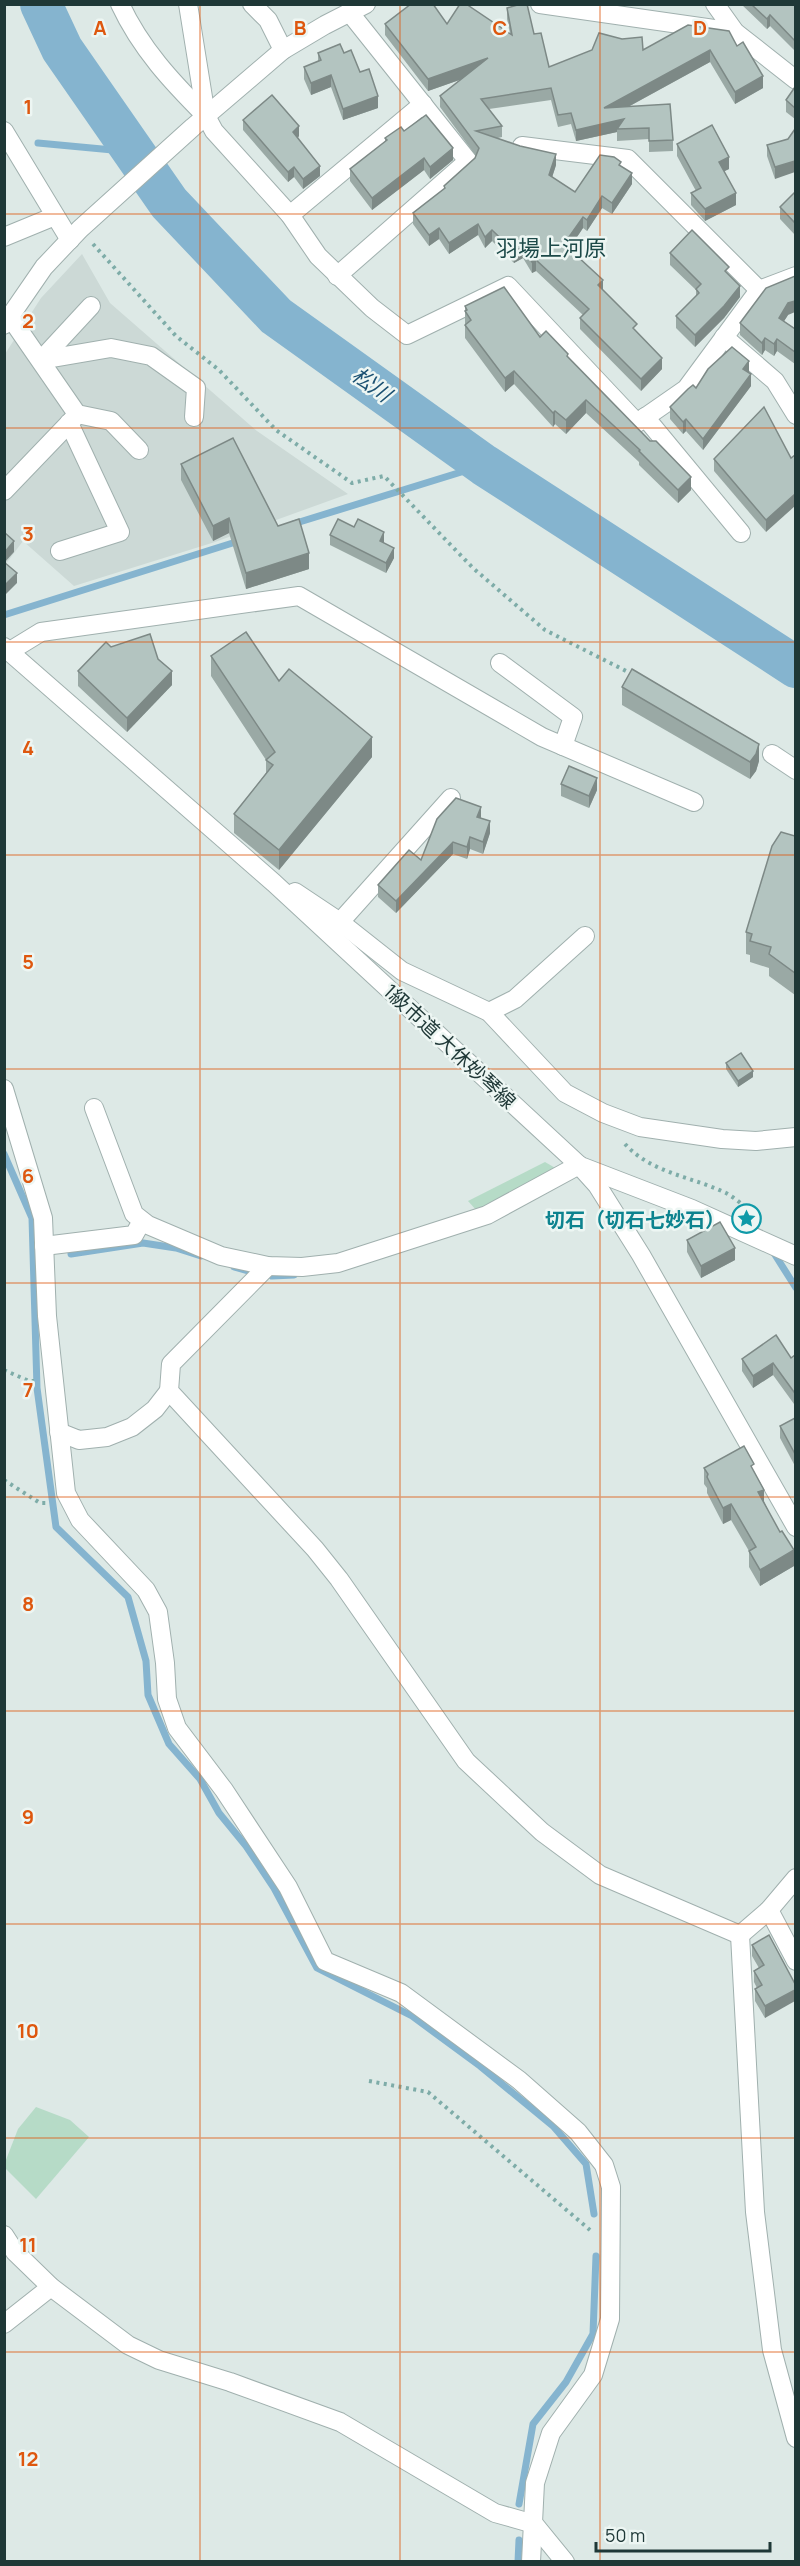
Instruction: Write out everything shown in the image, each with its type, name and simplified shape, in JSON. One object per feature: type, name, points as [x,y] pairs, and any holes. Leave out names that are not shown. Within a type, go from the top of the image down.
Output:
[{"type":"street","points":[[120,4],[132,32],[200,121],[214,131],[290,216],[318,256],[337,276],[372,308],[407,335],[508,286],[637,423],[686,389],[759,290],[795,276]]},
{"type":"street","points":[[188,4],[200,121]]},
{"type":"street","points":[[252,4],[268,20],[283,50]]},
{"type":"street","points":[[540,4],[735,32]]},
{"type":"street","points":[[715,4],[735,32],[795,80]]},
{"type":"street","points":[[60,551],[120,532],[73,419],[40,360],[7,321],[44,267],[79,230],[200,121],[283,50],[358,9],[423,104],[468,161],[337,276]]},
{"type":"street","points":[[290,216],[423,104]]},
{"type":"street","points":[[4,131],[55,216],[79,230]]},
{"type":"street","points":[[522,146],[628,159],[759,290]]},
{"type":"street","points":[[4,237],[55,216]]},
{"type":"street","points":[[40,360],[91,306]]},
{"type":"street","points":[[724,338],[775,381],[795,415]]},
{"type":"street","points":[[40,360],[111,348],[151,356],[196,388],[194,417]]},
{"type":"street","points":[[645,417],[741,533]]},
{"type":"street","points":[[4,491],[73,419],[111,421],[138,450]]},
{"type":"street","points":[[7,649],[41,632],[299,596],[542,736],[694,802]]},
{"type":"street","name":"1級市道 大休妙琴線","points":[[7,649],[274,883],[579,1165],[597,1185],[640,1255],[795,1527]]},
{"type":"street","points":[[500,663],[573,717],[563,746]]},
{"type":"street","points":[[772,754],[795,770]]},
{"type":"street","points":[[340,922],[451,798]]},
{"type":"street","points":[[274,883],[302,894],[402,971],[489,1012],[565,1093],[622,1121],[640,1127],[722,1139],[756,1141],[795,1137]]},
{"type":"street","points":[[489,1012],[515,999],[585,936]]},
{"type":"street","points":[[4,1089],[42,1218],[47,1316],[66,1493],[80,1520],[146,1590],[158,1612],[167,1699],[177,1728],[224,1790],[288,1887],[325,1961],[401,1993],[519,2080],[578,2132],[604,2165],[611,2187],[610,2319],[593,2375],[551,2433],[535,2483],[531,2562]]},
{"type":"street","points":[[94,1108],[134,1214],[142,1221],[221,1256],[268,1266],[302,1267],[338,1263],[487,1215],[579,1165],[692,1209],[795,1256]]},
{"type":"street","points":[[44,1246],[134,1236],[142,1221]]},
{"type":"street","points":[[59,1432],[79,1440],[106,1437],[132,1427],[155,1408],[169,1391],[171,1364],[268,1266]]},
{"type":"street","points":[[169,1391],[315,1549],[346,1589],[466,1761],[542,1832],[600,1875],[740,1935]]},
{"type":"street","points":[[740,1935],[769,1910],[795,1878]]},
{"type":"street","points":[[769,1910],[795,1961]]},
{"type":"street","points":[[740,1935],[755,2212],[772,2350],[795,2438]]},
{"type":"street","points":[[4,2235],[15,2252],[51,2287],[128,2345],[159,2360],[230,2382],[340,2422],[495,2513],[534,2524],[565,2562]]},
{"type":"street","points":[[4,2324],[51,2287]]},
{"type":"path","points":[[79,230],[176,336],[219,370],[276,430],[352,483],[384,476],[473,568],[545,630],[642,680]]},
{"type":"path","points":[[622,1139],[626,1146],[641,1158],[696,1183],[726,1193],[754,1213],[762,1225],[766,1242]]},
{"type":"path","points":[[4,1370],[29,1381]]},
{"type":"path","points":[[4,1480],[40,1503]]},
{"type":"path","points":[[369,2081],[428,2092],[611,2248]]},
{"type":"shaded area","points":[[82,254],[110,303],[257,431],[348,494],[215,542],[74,586],[23,541],[5,565],[5,354],[41,298]]},
{"type":"green space","points":[[545,1162],[557,1169],[477,1211],[468,1201]]},
{"type":"green space","points":[[36,2107],[70,2120],[89,2137],[36,2199],[4,2165],[18,2129]]},
{"type":"building","points":[[411,4],[433,4],[447,24],[460,4],[466,4],[512,35],[507,8],[527,4],[534,34],[541,33],[549,67],[592,50],[599,33],[622,39],[642,37],[643,50],[688,25],[729,31],[737,46],[743,42],[763,76],[735,92],[710,50],[604,108],[670,104],[673,140],[649,141],[649,128],[617,129],[624,119],[576,130],[571,113],[558,115],[551,88],[481,99],[502,126],[476,131],[520,146],[556,154],[549,175],[575,192],[600,155],[614,157],[621,162],[619,165],[632,173],[612,203],[602,196],[587,220],[583,217],[564,244],[603,280],[598,285],[637,324],[633,328],[662,358],[641,379],[580,318],[589,309],[536,260],[532,262],[523,247],[514,251],[492,230],[485,237],[478,224],[449,243],[439,228],[429,235],[413,213],[445,188],[444,186],[475,158],[479,148],[440,96],[488,58],[428,79],[385,24]]},
{"type":"building","points":[[751,4],[795,4],[795,41],[770,15],[767,19]]},
{"type":"building","points":[[340,44],[344,53],[351,50],[360,72],[369,69],[378,96],[343,109],[331,75],[311,83],[304,67],[321,60],[318,53]]},
{"type":"building","points":[[795,87],[795,108],[786,100]]},
{"type":"building","points":[[272,95],[299,126],[293,132],[320,166],[303,179],[294,167],[288,172],[243,120]]},
{"type":"building","points":[[426,115],[453,148],[430,167],[424,158],[372,198],[350,169],[387,140],[385,138],[401,127],[404,131]]},
{"type":"building","points":[[712,125],[729,157],[719,162],[736,193],[705,209],[691,193],[701,188],[677,144]]},
{"type":"building","points":[[795,129],[795,161],[775,167],[767,145],[788,139]]},
{"type":"building","points":[[795,192],[795,223],[780,207]]},
{"type":"building","points":[[692,230],[729,267],[725,271],[740,286],[695,335],[676,316],[699,293],[696,289],[701,284],[670,253]]},
{"type":"building","points":[[795,276],[795,301],[788,303],[779,318],[795,329],[795,352],[777,339],[774,344],[765,338],[762,343],[740,323],[766,288]]},
{"type":"building","points":[[504,287],[540,337],[546,331],[568,354],[567,356],[650,441],[656,441],[691,477],[678,490],[640,450],[586,400],[566,420],[555,411],[553,413],[514,371],[505,378],[465,325],[471,320],[465,311],[467,310],[465,306]]},
{"type":"building","points":[[732,347],[749,361],[743,369],[751,374],[703,439],[686,419],[683,422],[670,407],[693,385],[696,388],[708,369]]},
{"type":"building","points":[[764,407],[791,458],[795,455],[795,494],[766,520],[714,459]]},
{"type":"building","points":[[233,438],[278,526],[299,519],[309,553],[246,573],[229,518],[213,526],[181,464]]},
{"type":"building","points":[[338,519],[354,527],[358,519],[384,532],[380,541],[394,548],[386,563],[330,535]]},
{"type":"building","points":[[4,532],[14,541],[4,553]]},
{"type":"building","points":[[4,562],[17,573],[4,586]]},
{"type":"building","points":[[246,632],[279,681],[289,669],[372,737],[279,850],[234,814],[273,765],[266,760],[275,752],[211,656]]},
{"type":"building","points":[[150,634],[158,659],[172,671],[127,718],[78,671],[106,642],[111,647]]},
{"type":"building","points":[[632,669],[759,744],[756,754],[750,762],[622,687]]},
{"type":"building","points":[[569,766],[597,778],[589,796],[561,784]]},
{"type":"building","points":[[456,798],[481,807],[477,817],[490,821],[483,842],[470,837],[467,847],[453,842],[396,901],[378,885],[409,850],[421,860],[437,819]]},
{"type":"building","points":[[781,832],[795,836],[795,973],[769,954],[771,947],[750,941],[752,934],[746,932],[772,846]]},
{"type":"building","points":[[741,1053],[753,1071],[738,1081],[726,1063]]},
{"type":"building","points":[[720,1222],[735,1248],[701,1266],[687,1240]]},
{"type":"building","points":[[776,1335],[791,1358],[795,1355],[794,1392],[773,1363],[753,1376],[742,1359]]},
{"type":"building","points":[[795,1418],[795,1454],[780,1426]]},
{"type":"building","points":[[744,1446],[754,1464],[751,1466],[764,1490],[758,1492],[780,1532],[782,1531],[794,1550],[760,1570],[749,1551],[756,1547],[731,1504],[723,1508],[704,1468]]},
{"type":"building","points":[[769,1935],[795,1984],[795,1990],[765,2006],[755,1989],[762,1985],[754,1971],[764,1965],[752,1945]]},
{"type":"waterway","name":"松川","points":[[41,4],[62,49],[169,203],[276,316],[484,465],[796,667]]},
{"type":"waterway","points":[[38,143],[134,152]]},
{"type":"waterway","points":[[293,524],[484,465]]},
{"type":"waterway","points":[[4,615],[239,541]]},
{"type":"waterway","points":[[4,1154],[32,1218],[37,1388],[56,1527],[128,1597],[146,1661],[148,1695],[169,1744],[200,1779],[219,1813],[246,1846],[274,1888],[317,1968],[412,2016],[480,2066],[553,2126],[586,2164],[594,2214]]},
{"type":"waterway","points":[[71,1254],[143,1243],[176,1248],[201,1256]]},
{"type":"waterway","points":[[772,1250],[796,1288]]},
{"type":"waterway","points":[[234,1267],[248,1271]]},
{"type":"waterway","points":[[272,1276],[294,1275]]},
{"type":"waterway","points":[[519,2504],[533,2424],[566,2382],[593,2334],[596,2256]]},
{"type":"waterway","points":[[518,2562],[519,2540]]},
{"type":"place","name":"切石（切石七妙石）","points":[[746,1219]]},
{"type":"district","name":"羽場上河原","points":[[551,248]]}]
